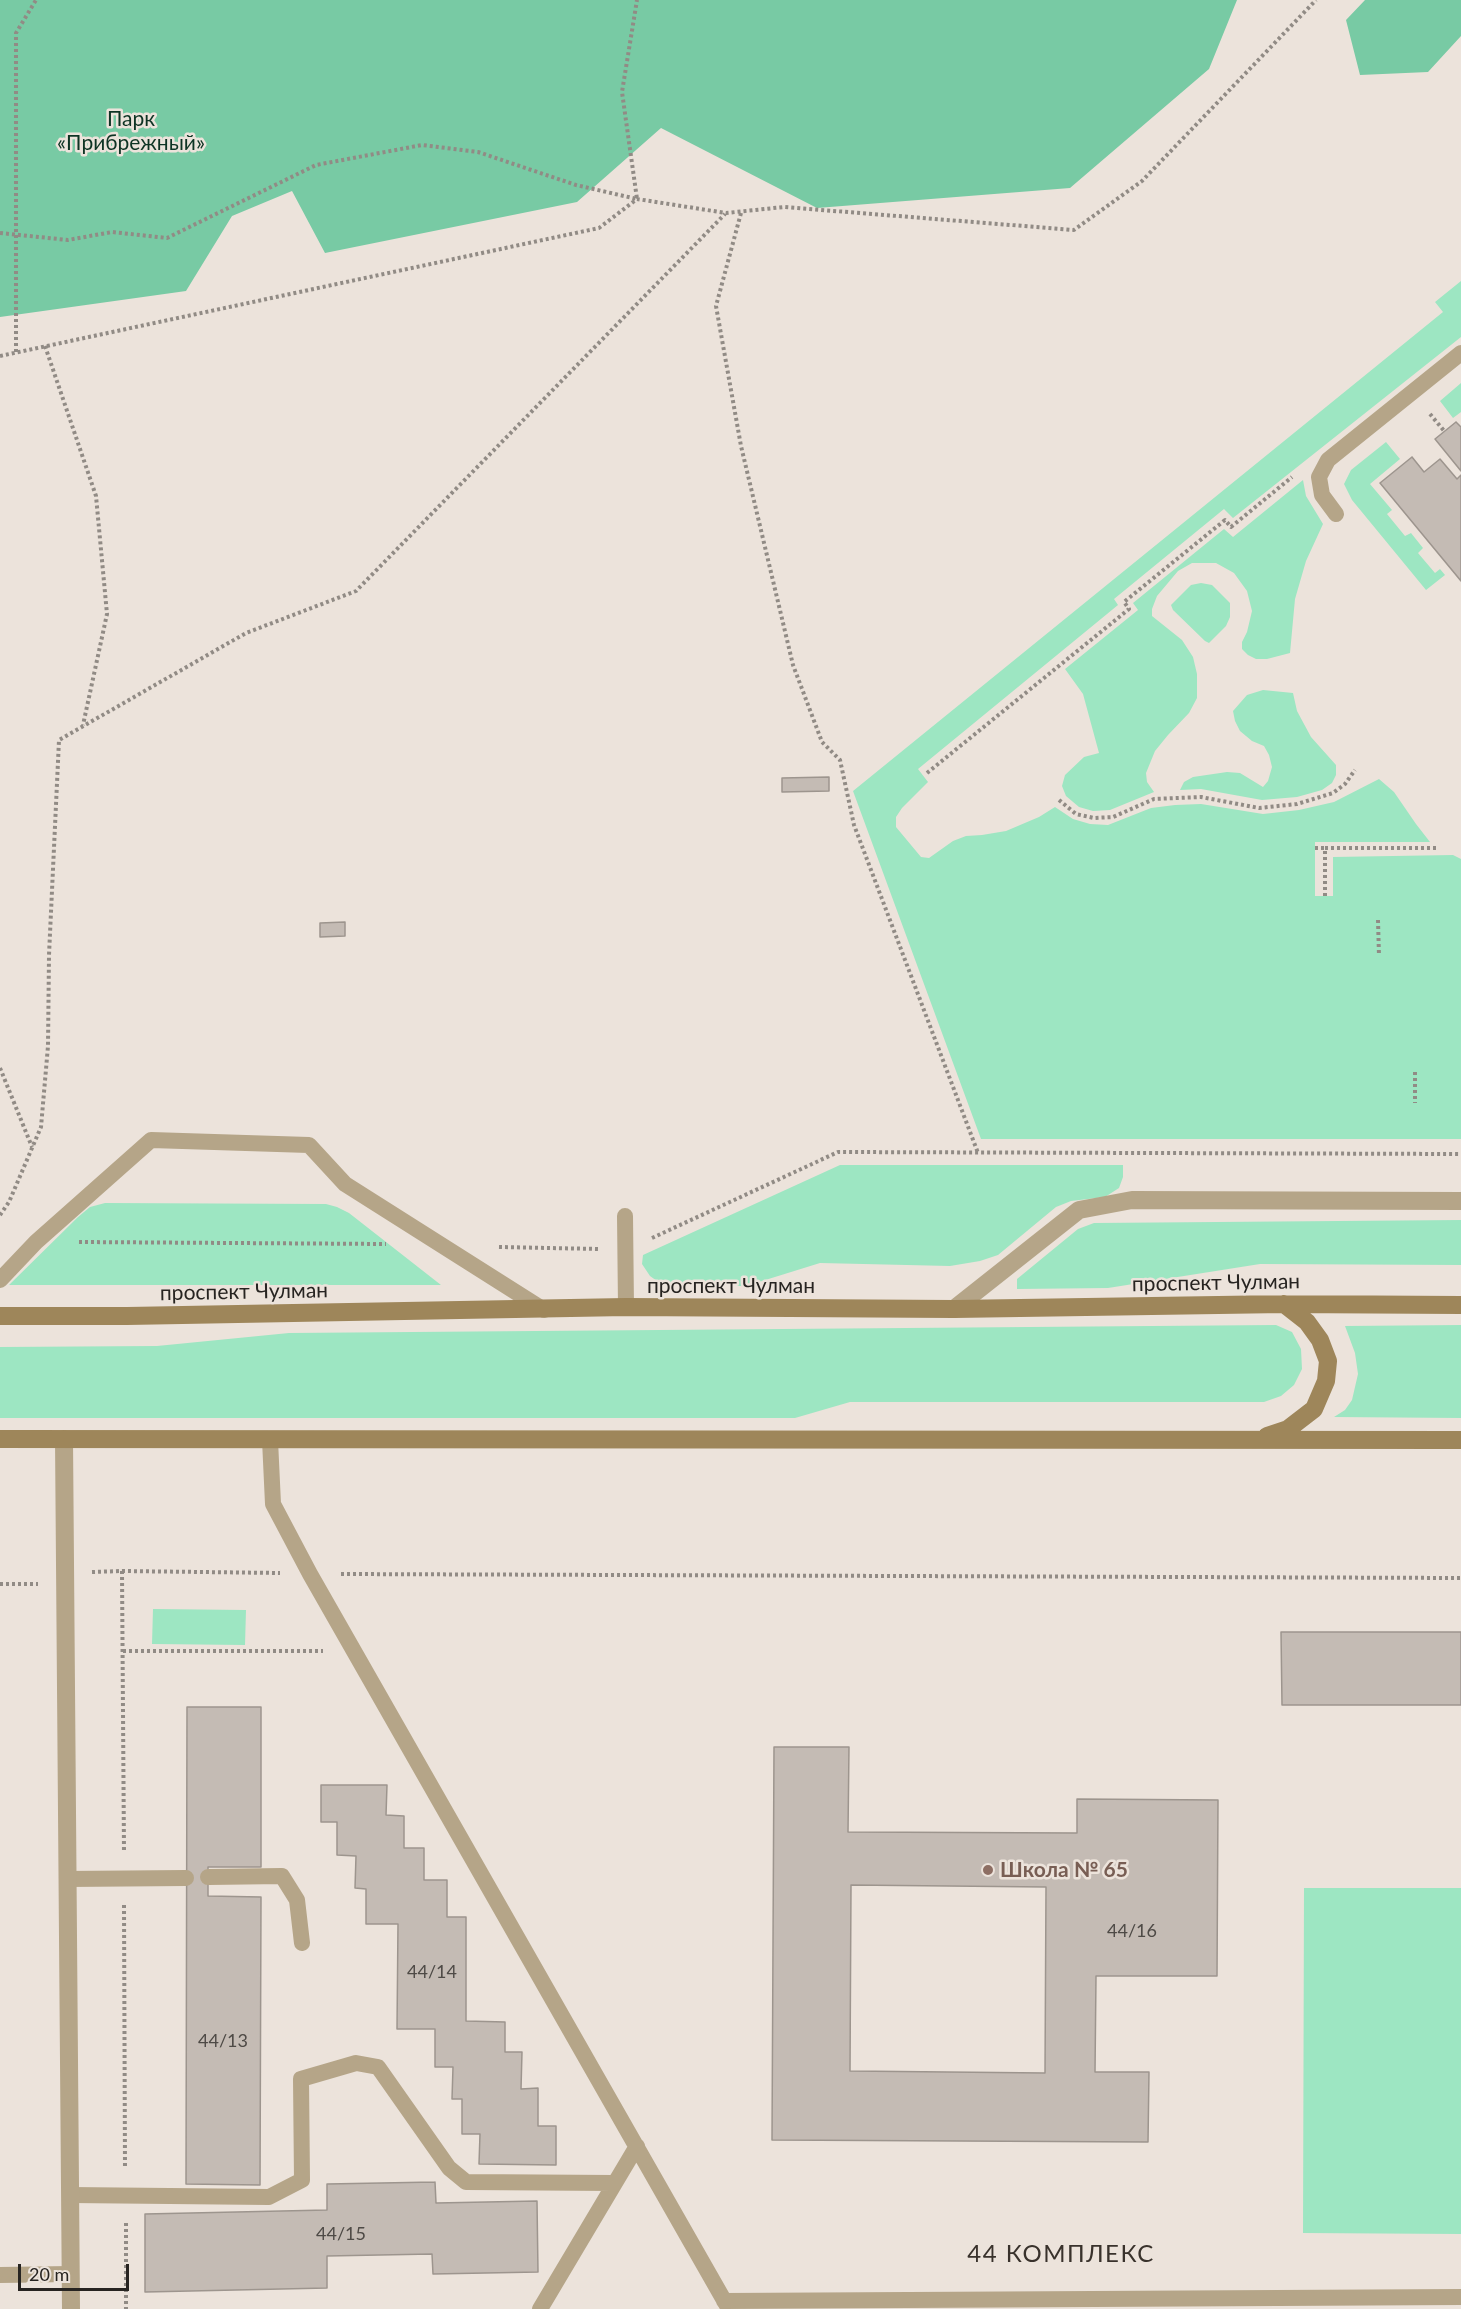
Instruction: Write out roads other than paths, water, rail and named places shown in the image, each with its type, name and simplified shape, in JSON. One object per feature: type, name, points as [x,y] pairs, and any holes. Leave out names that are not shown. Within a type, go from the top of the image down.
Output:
[{"type":"main road","name":"проспект Чулман","points":[[0,1316],[127,1316],[626,1307],[954,1309],[1284,1304],[1461,1305]]},
{"type":"main road","points":[[1257,1440],[1288,1429],[1314,1409],[1326,1381],[1328,1361],[1320,1341],[1307,1323],[1284,1304]]},
{"type":"main road","points":[[0,1439],[1461,1440]]},
{"type":"street","points":[[954,1309],[1079,1210],[1132,1200],[1461,1201]]},
{"type":"street","points":[[64,1439],[71,2309]]},
{"type":"lane","points":[[1336,514],[1322,495],[1320,486],[1319,477],[1328,460],[1461,352]]},
{"type":"lane","points":[[0,1280],[36,1242],[151,1140],[309,1145],[345,1184],[544,1310]]},
{"type":"lane","points":[[625,1216],[626,1307]]},
{"type":"lane","points":[[270,1440],[273,1504],[354,1652],[726,2305],[1461,2297]]},
{"type":"lane","points":[[208,1877],[282,1876],[297,1900],[302,1943]]},
{"type":"lane","points":[[67,1879],[186,1878]]},
{"type":"lane","points":[[70,2195],[269,2197],[302,2180],[301,2079],[356,2063],[378,2067],[449,2168],[466,2182],[613,2183]]},
{"type":"lane","points":[[540,2309],[637,2146]]},
{"type":"lane","points":[[0,2275],[71,2274]]},
{"type":"place","name":"Школа № 65","points":[[988,1870]]},
{"type":"district","name":"44 КОМПЛЕКС","points":[[1061,2254]]},
{"type":"park label","name":"Парк «Прибрежный»","points":[[131,131]]}]
